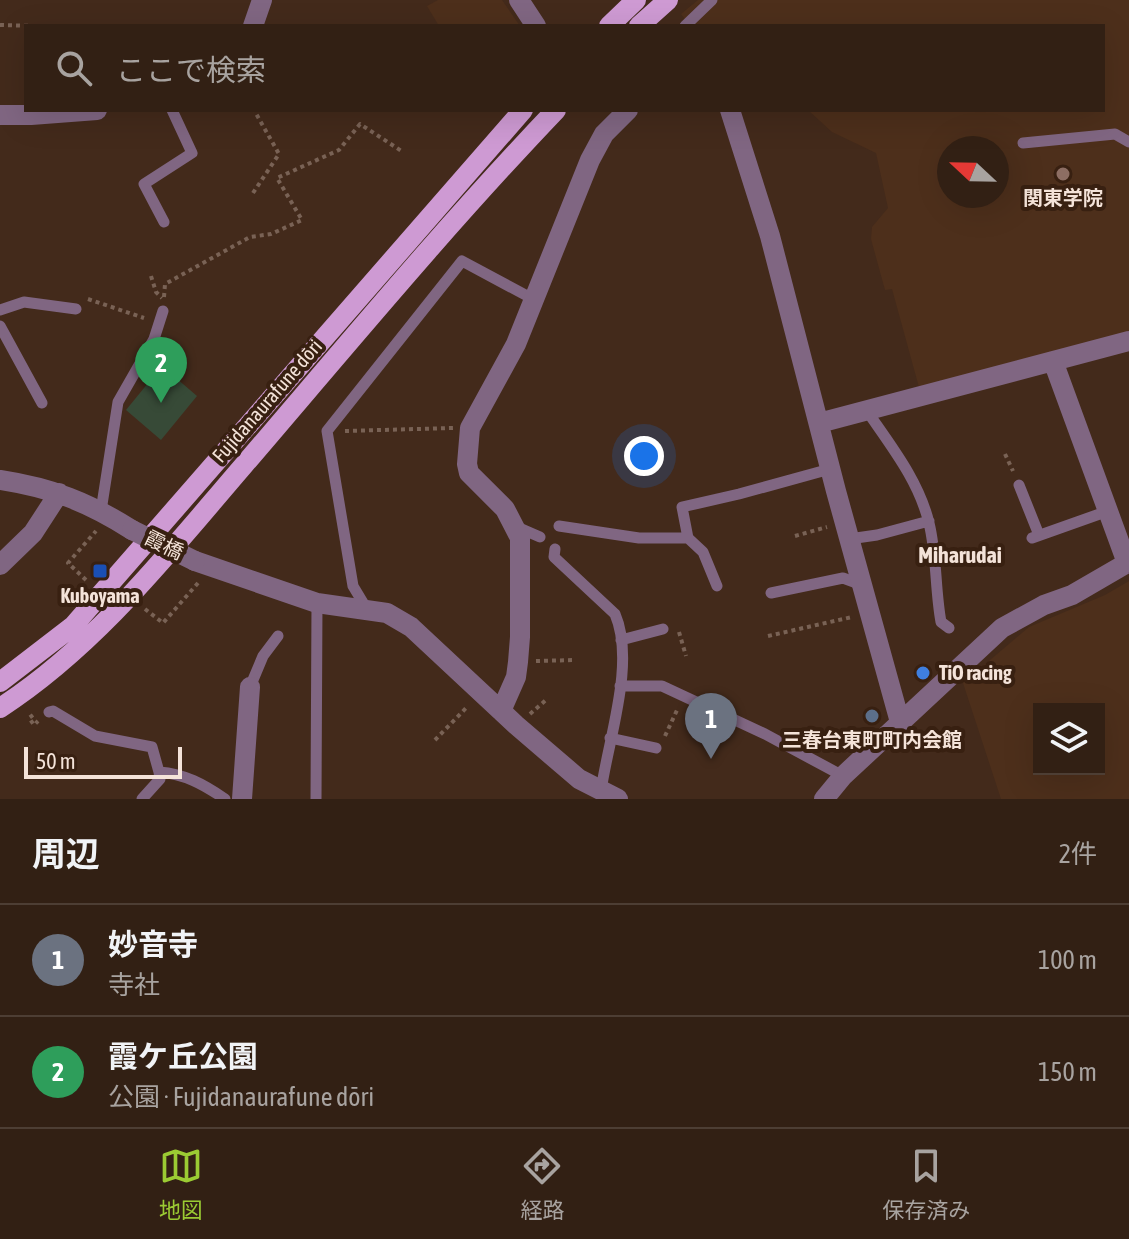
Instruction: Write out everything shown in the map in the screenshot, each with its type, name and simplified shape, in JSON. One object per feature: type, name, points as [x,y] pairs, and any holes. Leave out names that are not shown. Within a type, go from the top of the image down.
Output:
[{"type":"main road","points":[[615,24],[641,15],[668,0]]},
{"type":"main road","name":"Fujidanaurafune dōri","points":[[0,682],[73,626],[521,112]]},
{"type":"main road","name":"Fujidanaurafune dōri","points":[[0,708],[59,665],[148,576],[398,286],[554,112]]},
{"type":"street","points":[[254,24],[262,0]]},
{"type":"street","points":[[519,0],[535,24]]},
{"type":"street","points":[[0,115],[71,112]]},
{"type":"street","points":[[501,711],[516,677],[518,662],[520,538],[505,509],[469,473],[470,428],[516,344],[590,160],[604,134],[626,112]]},
{"type":"street","points":[[731,112],[770,236],[819,423],[843,532],[862,585],[900,722]]},
{"type":"street","points":[[819,423],[1129,341]]},
{"type":"street","points":[[824,799],[969,649],[1044,605],[1072,595],[1128,563],[1053,361]]},
{"type":"street","name":"霞橋","points":[[0,480],[59,493],[105,513],[195,561],[311,609],[387,613],[411,627],[570,771],[610,796]]},
{"type":"street","points":[[0,565],[33,533],[59,493]]},
{"type":"street","points":[[242,799],[250,687]]},
{"type":"lane","points":[[687,24],[712,0]]},
{"type":"lane","points":[[164,222],[144,184],[192,153],[173,112]]},
{"type":"lane","points":[[1023,143],[1115,134],[1129,142]]},
{"type":"lane","points":[[369,611],[353,586],[327,431],[462,261],[533,299]]},
{"type":"lane","points":[[0,310],[24,302],[76,309]]},
{"type":"lane","points":[[105,513],[118,402],[154,339],[161,317]]},
{"type":"lane","points":[[0,326],[42,403]]},
{"type":"lane","points":[[867,411],[907,469],[929,521],[941,622],[949,628]]},
{"type":"lane","points":[[717,586],[703,552],[688,538],[682,507],[830,469]]},
{"type":"lane","points":[[1019,485],[1036,536],[1108,511]]},
{"type":"lane","points":[[843,532],[929,521]]},
{"type":"lane","points":[[559,526],[639,538],[688,538]]},
{"type":"lane","points":[[517,527],[540,537]]},
{"type":"lane","points":[[555,549],[554,557],[615,614],[621,640],[620,686],[610,738],[610,796]]},
{"type":"lane","points":[[771,593],[843,578],[862,585]]},
{"type":"lane","points":[[311,609],[316,799]]},
{"type":"lane","points":[[621,640],[663,629]]},
{"type":"lane","points":[[250,687],[263,656],[278,636]]},
{"type":"lane","points":[[620,686],[662,686],[765,734],[843,776]]},
{"type":"lane","points":[[49,712],[53,711],[95,736],[152,747],[160,779],[142,799]]},
{"type":"lane","points":[[610,738],[656,748]]},
{"type":"lane","points":[[159,772],[179,774],[202,783],[225,799]]},
{"type":"path","points":[[0,25],[24,26]]},
{"type":"path","points":[[253,193],[279,154],[255,112]]},
{"type":"path","points":[[151,276],[156,292],[164,299],[165,284],[250,237],[271,234],[302,220],[277,178],[339,150],[360,124],[403,152]]},
{"type":"path","points":[[76,309],[83,298],[161,317]]},
{"type":"path","points":[[327,431],[470,428]]},
{"type":"path","points":[[91,585],[68,563],[105,513]]},
{"type":"path","points":[[795,536],[843,532]]},
{"type":"path","points":[[143,607],[163,623],[194,587]]},
{"type":"path","points":[[768,636],[870,613]]},
{"type":"path","points":[[518,662],[575,660]]},
{"type":"path","points":[[435,740],[482,693]]},
{"type":"path","points":[[656,748],[684,697]]},
{"type":"path","points":[[522,721],[546,700]]},
{"type":"shaded area","points":[[438,0],[502,0],[519,24],[438,24],[427,6]]},
{"type":"shaded area","name":"関東学院","points":[[698,0],[1129,0],[1129,337],[920,391],[892,289],[885,290],[871,239],[872,227],[888,208],[876,153],[832,132],[810,112],[1105,112],[1105,24],[688,24],[681,14]]},
{"type":"shaded area","points":[[1129,581],[1129,799],[1001,799],[963,683],[1029,627],[1105,595]]},
{"type":"green space","points":[[162,366],[197,396],[161,440],[126,410]]},
{"type":"place","name":"関東学院","points":[[1063,174]]},
{"type":"place","name":"霞ケ丘公園","points":[[161,403]]},
{"type":"place","name":"Kuboyama","points":[[100,571]]},
{"type":"place","name":"TiO racing","points":[[923,673]]},
{"type":"place","name":"三春台東町町内会館","points":[[872,716]]},
{"type":"place","name":"妙音寺","points":[[711,759]]},
{"type":"district","name":"Miharudai","points":[[960,555]]}]
